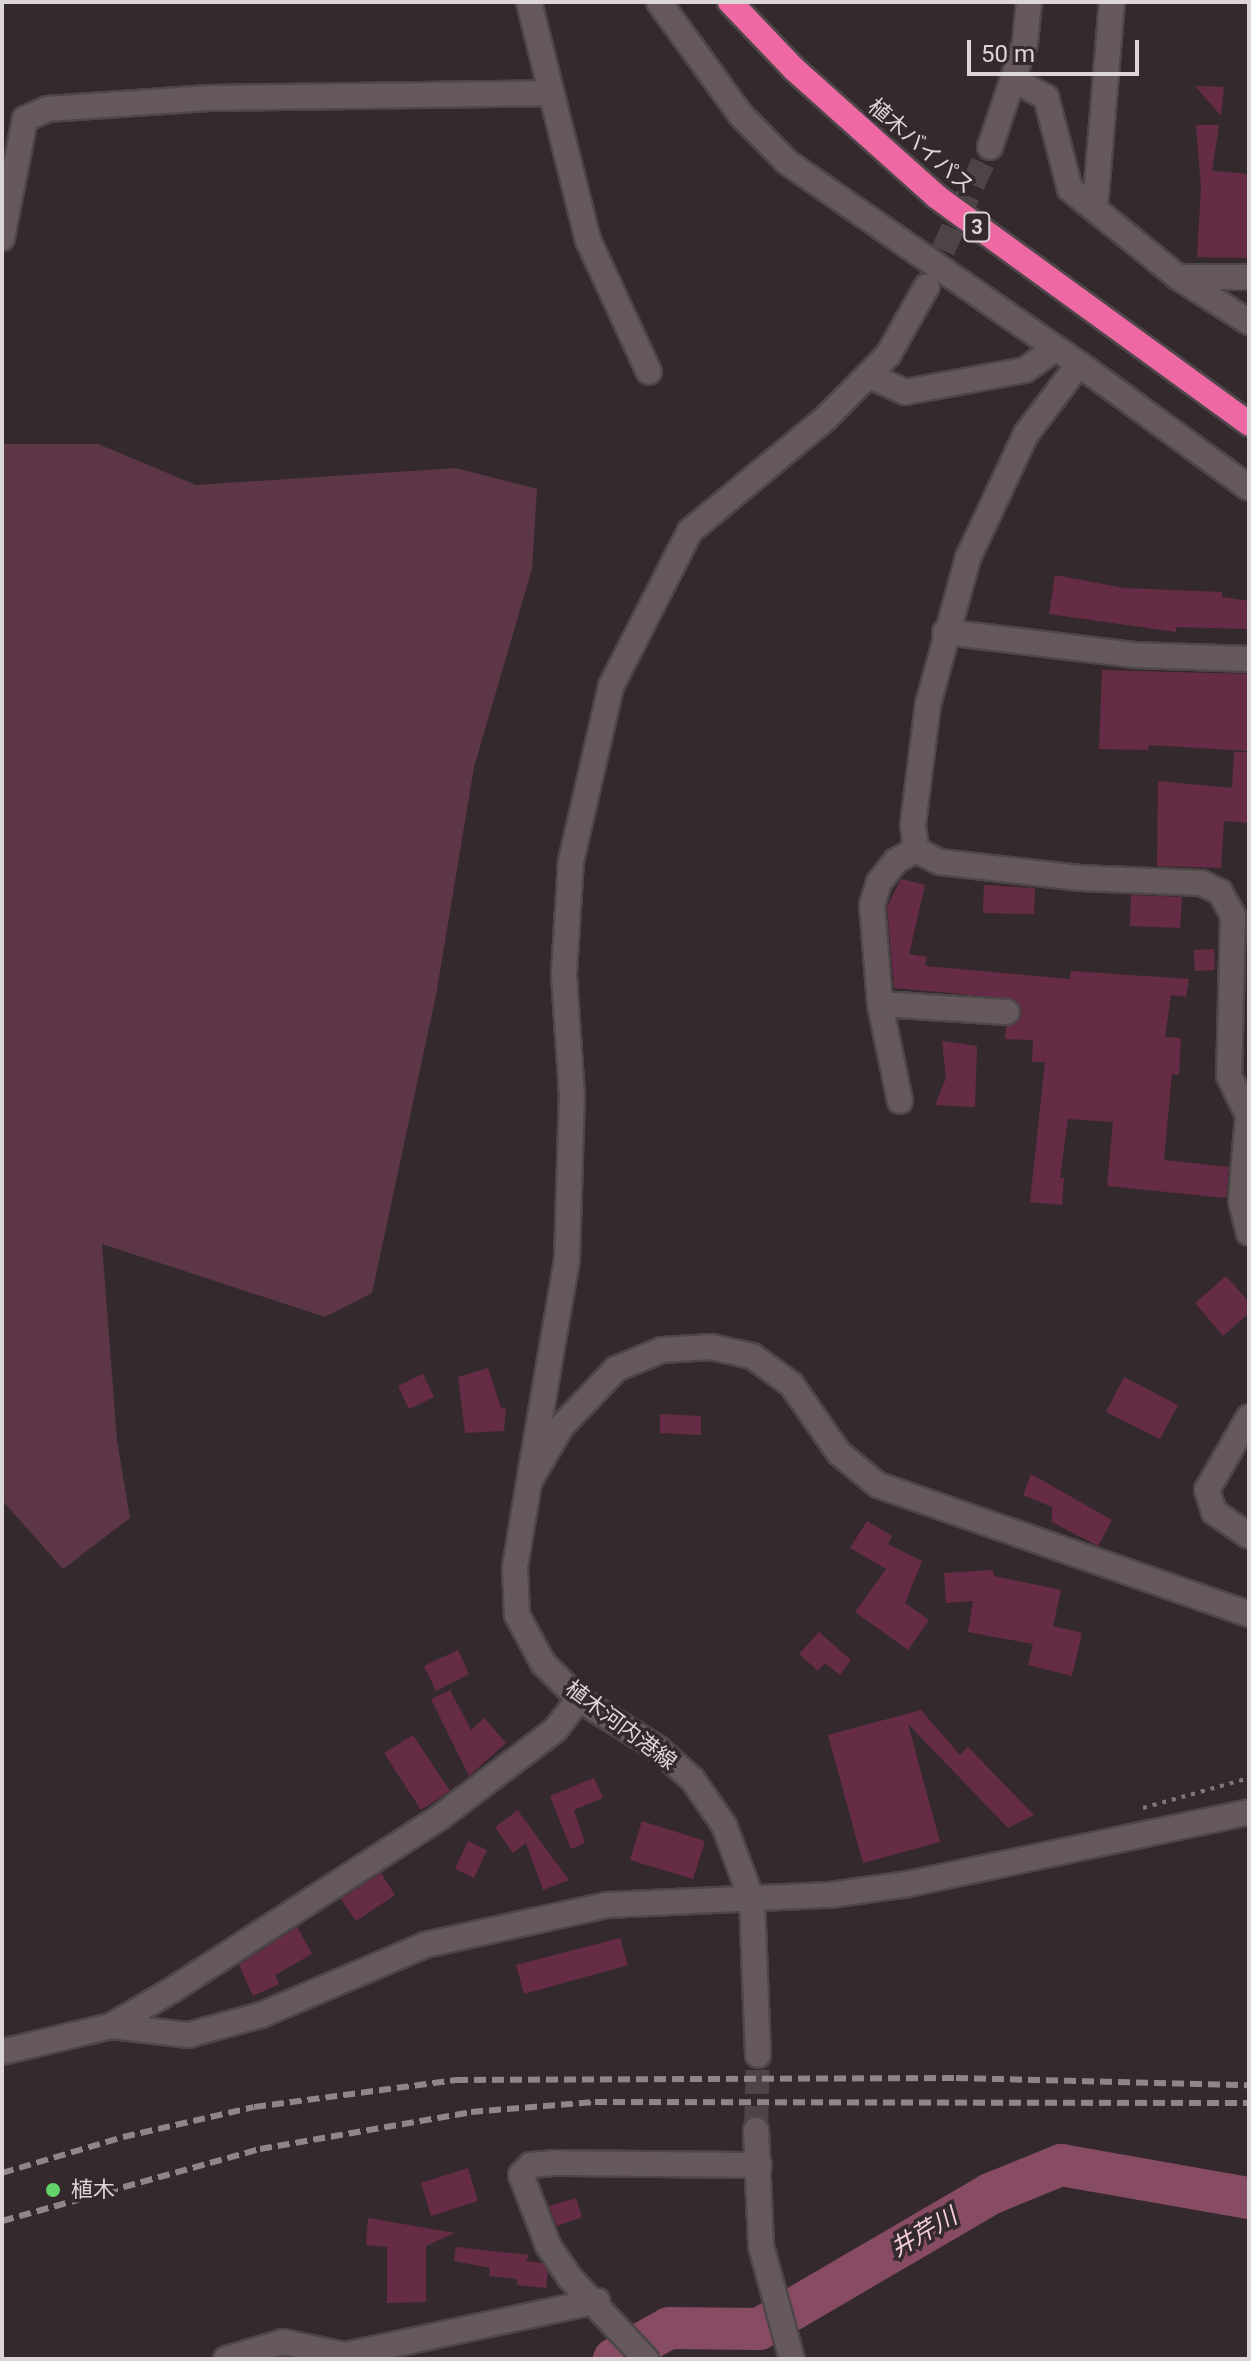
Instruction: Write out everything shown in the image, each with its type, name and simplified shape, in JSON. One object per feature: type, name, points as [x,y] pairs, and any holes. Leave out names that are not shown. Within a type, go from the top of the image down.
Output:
[{"type":"highway","name":"植木バイパス","points":[[730,2],[794,69],[937,197],[1249,424]]},
{"type":"street","points":[[529,2],[549,93],[588,240],[649,372]]},
{"type":"street","points":[[659,2],[740,114],[787,162],[1079,364],[1249,488]]},
{"type":"street","points":[[990,147],[1025,43],[1029,2]]},
{"type":"street","points":[[1095,208],[1112,2]]},
{"type":"street","points":[[1013,79],[1046,97],[1054,117],[1061,170],[1070,189],[1178,277],[1249,322]]},
{"type":"street","points":[[2,238],[25,119],[47,109],[209,98],[549,93]]},
{"type":"street","points":[[1178,277],[1249,277]]},
{"type":"street","points":[[529,1482],[554,1359],[568,1245],[572,1096],[564,974],[571,861],[611,686],[690,531],[825,419],[888,355],[927,286]]},
{"type":"street","points":[[868,375],[905,392],[1025,370],[1056,348]]},
{"type":"street","points":[[916,850],[913,825],[918,774],[945,632],[1001,480],[1026,434],[1079,364]]},
{"type":"street","points":[[945,632],[1134,655],[1249,659]]},
{"type":"street","points":[[916,850],[940,862],[1015,872],[1201,883],[1220,892],[1241,914],[1229,1076],[1245,1101],[1248,1115],[1241,1201],[1249,1233]]},
{"type":"street","points":[[900,1101],[880,1004],[872,905],[879,882],[896,861],[916,850]]},
{"type":"street","points":[[880,1004],[1007,1012]]},
{"type":"street","name":"植木河内港線","points":[[758,2055],[752,1900],[724,1825],[692,1779],[657,1748],[579,1699],[543,1663],[517,1615],[515,1567],[529,1482],[561,1427],[616,1369],[662,1350],[711,1347],[752,1356],[791,1384],[839,1453],[878,1485],[1249,1614]]},
{"type":"street","points":[[1249,1417],[1207,1490],[1214,1512],[1249,1536]]},
{"type":"street","points":[[2,2052],[111,2026],[439,1818],[555,1730],[579,1699]]},
{"type":"street","points":[[111,2026],[188,2035],[261,2015],[425,1945],[607,1905],[752,1900],[908,1884],[1249,1812]]},
{"type":"street","points":[[756,2130],[761,2246],[770,2289],[790,2352]]},
{"type":"street","points":[[646,2359],[597,2301],[570,2278],[548,2245],[522,2185],[521,2175],[531,2165],[759,2165]]},
{"type":"street","points":[[226,2359],[283,2342],[345,2355],[597,2301]]},
{"type":"shaded area","points":[[2,444],[98,444],[196,485],[456,468],[537,489],[532,569],[474,767],[436,995],[372,1293],[325,1317],[102,1244],[117,1440],[130,1518],[63,1569],[2,1500]]},
{"type":"building","points":[[1195,86],[1224,87],[1221,116]]},
{"type":"building","points":[[1196,125],[1219,125],[1212,171],[1249,174],[1249,258],[1197,257],[1201,188]]},
{"type":"building","points":[[1055,575],[1124,588],[1222,592],[1222,597],[1249,601],[1249,629],[1176,627],[1176,632],[1049,614]]},
{"type":"building","points":[[1102,670],[1249,674],[1249,751],[1149,745],[1148,750],[1099,749]]},
{"type":"building","points":[[1234,752],[1249,752],[1249,823],[1224,821],[1221,868],[1157,866],[1158,781],[1232,788]]},
{"type":"building","points":[[901,879],[925,885],[909,954],[927,957],[925,966],[1070,979],[1071,971],[1189,979],[1186,997],[1171,995],[1165,1037],[1181,1038],[1179,1075],[1172,1074],[1164,1160],[1229,1167],[1226,1198],[1107,1186],[1113,1122],[1068,1119],[1060,1178],[1064,1178],[1062,1205],[1030,1202],[1045,1062],[1032,1062],[1033,1040],[1005,1039],[1006,1027],[1022,1014],[1015,999],[894,988],[887,907]]},
{"type":"building","points":[[984,885],[1035,888],[1034,914],[983,913]]},
{"type":"building","points":[[1131,895],[1182,897],[1180,928],[1130,926]]},
{"type":"building","points":[[1214,949],[1215,970],[1195,971],[1194,950]]},
{"type":"building","points":[[942,1041],[977,1046],[975,1107],[935,1105],[946,1078]]},
{"type":"building","points":[[1226,1276],[1249,1302],[1249,1313],[1223,1336],[1195,1303]]},
{"type":"building","points":[[488,1368],[501,1408],[506,1407],[504,1431],[465,1433],[458,1377]]},
{"type":"building","points":[[423,1374],[434,1397],[409,1409],[398,1386]]},
{"type":"building","points":[[1124,1377],[1178,1405],[1160,1439],[1106,1412]]},
{"type":"building","points":[[660,1414],[701,1416],[701,1435],[660,1433]]},
{"type":"building","points":[[1031,1474],[1112,1520],[1098,1546],[1052,1522],[1052,1507],[1023,1495]]},
{"type":"building","points":[[867,1521],[892,1536],[888,1544],[922,1561],[905,1603],[929,1620],[908,1650],[855,1612],[886,1569],[850,1548]]},
{"type":"building","points":[[993,1570],[994,1576],[1061,1590],[1053,1626],[1082,1633],[1072,1676],[1028,1665],[1033,1644],[968,1632],[973,1601],[946,1603],[944,1573]]},
{"type":"building","points":[[819,1632],[851,1660],[840,1675],[825,1663],[818,1671],[799,1654]]},
{"type":"building","points":[[458,1650],[469,1674],[436,1691],[424,1666]]},
{"type":"building","points":[[450,1690],[471,1730],[484,1718],[506,1743],[469,1776],[431,1699]]},
{"type":"building","points":[[921,1710],[960,1755],[968,1747],[1034,1815],[1008,1828],[908,1724],[940,1842],[863,1863],[828,1735]]},
{"type":"building","points":[[413,1735],[450,1791],[421,1810],[384,1753]]},
{"type":"building","points":[[594,1778],[603,1798],[574,1810],[585,1843],[571,1849],[550,1796]]},
{"type":"building","points":[[518,1810],[569,1880],[543,1890],[526,1843],[513,1853],[495,1827]]},
{"type":"building","points":[[642,1821],[705,1841],[693,1879],[630,1860]]},
{"type":"building","points":[[468,1841],[487,1850],[474,1878],[455,1869]]},
{"type":"building","points":[[381,1873],[395,1895],[356,1921],[341,1899]]},
{"type":"building","points":[[297,1927],[312,1954],[275,1975],[279,1984],[253,1996],[239,1965]]},
{"type":"building","points":[[620,1938],[628,1965],[524,1994],[516,1965]]},
{"type":"building","points":[[468,2168],[478,2201],[431,2216],[421,2183]]},
{"type":"building","points":[[576,2198],[582,2217],[557,2226],[549,2206]]},
{"type":"building","points":[[368,2218],[455,2233],[426,2246],[426,2302],[387,2303],[387,2247],[366,2245]]},
{"type":"building","points":[[456,2247],[529,2255],[526,2261],[542,2263],[548,2271],[546,2288],[517,2285],[517,2279],[489,2276],[490,2268],[454,2261]]},
{"type":"waterway","name":"井芹川","points":[[614,2359],[669,2328],[759,2329],[990,2194],[1061,2165],[1249,2198]]},
{"type":"tunnel","points":[[928,283],[990,147]]},
{"type":"tunnel","points":[[756,2130],[758,2055]]},
{"type":"railway","points":[[2,2173],[123,2137],[254,2107],[456,2080],[956,2078],[1249,2085]]},
{"type":"railway","points":[[2,2221],[260,2149],[471,2112],[595,2102],[1249,2103]]},
{"type":"place","name":"植木","points":[[53,2190]]}]
